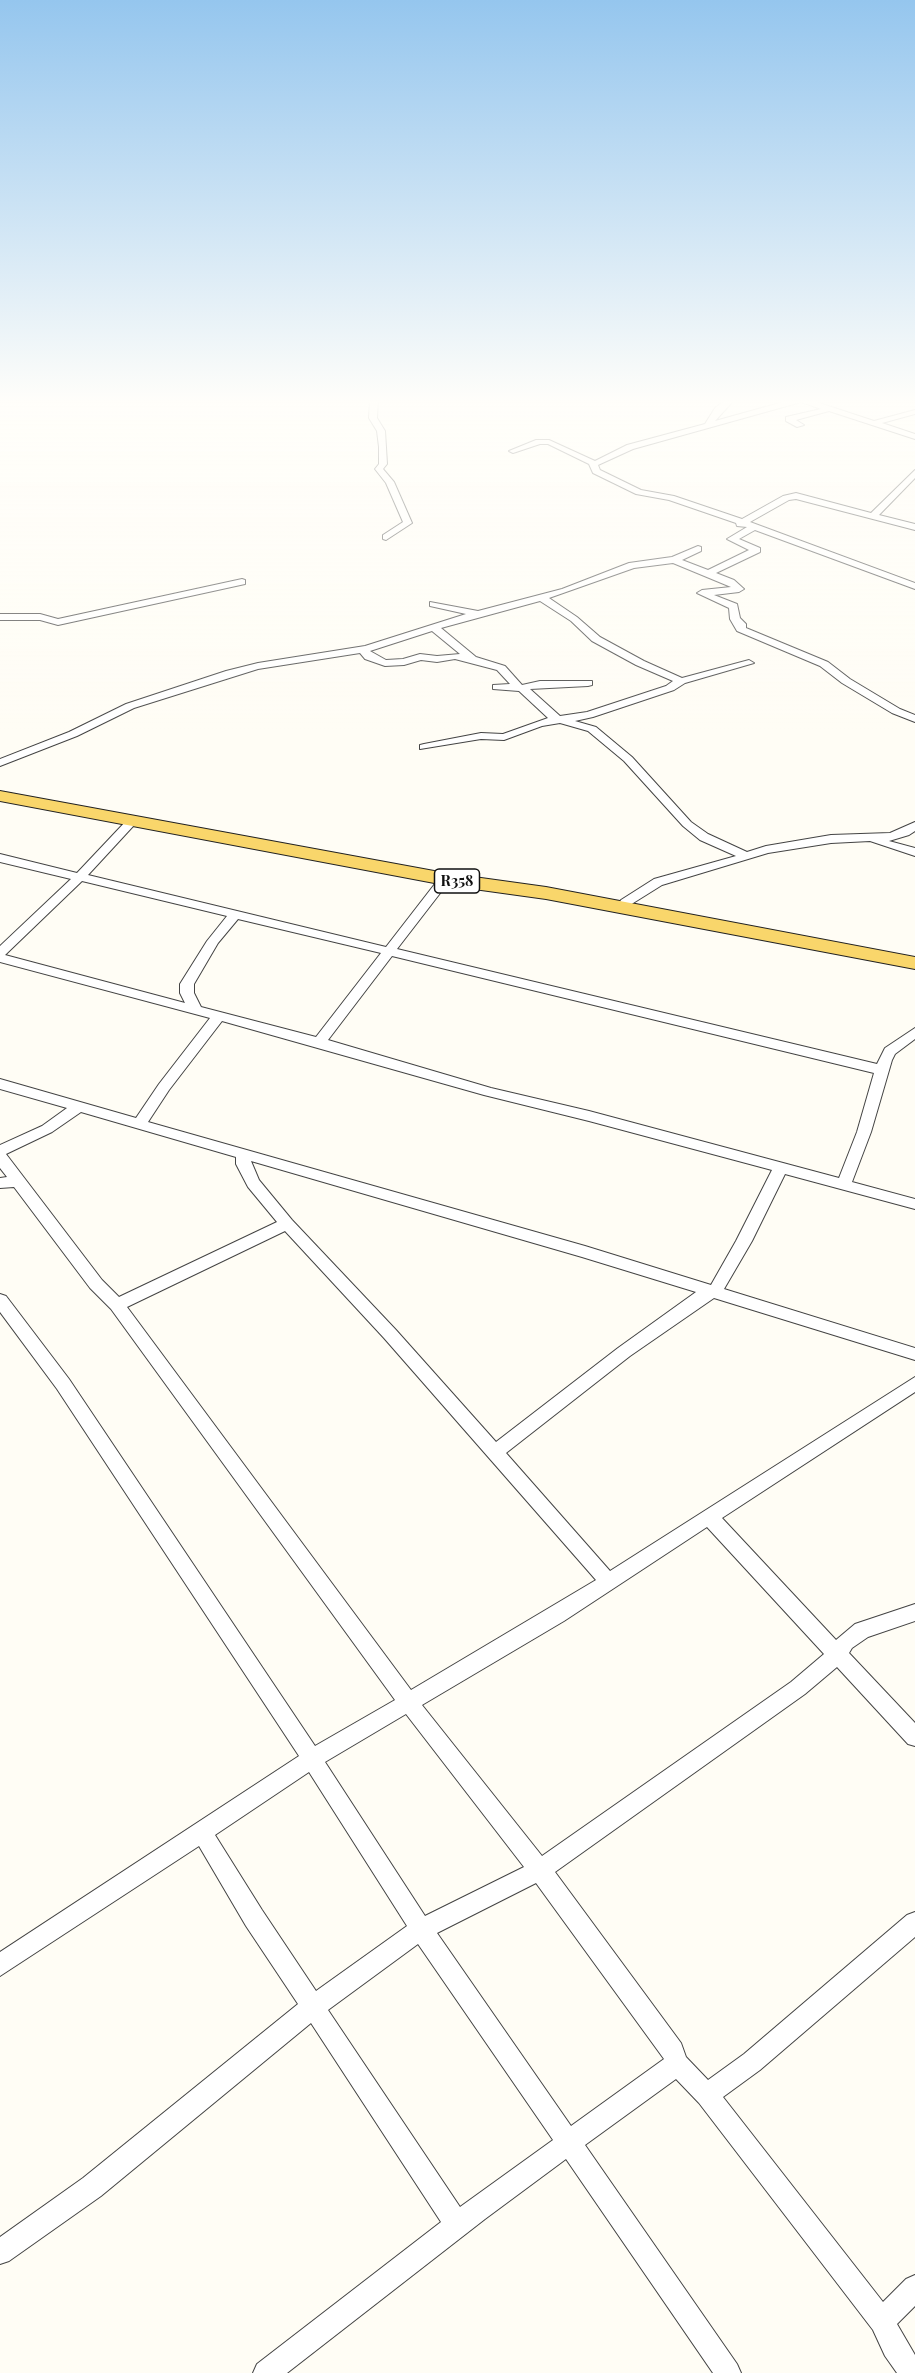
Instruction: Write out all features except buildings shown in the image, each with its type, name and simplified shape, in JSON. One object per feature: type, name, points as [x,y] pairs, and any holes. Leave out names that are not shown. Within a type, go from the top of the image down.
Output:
[{"type":"main road","name":"R358","points":[[0,796],[445,879],[546,893],[915,963]]},
{"type":"street","points":[[386,537],[408,523],[402,510]]},
{"type":"street","points":[[702,510],[844,558],[915,586]]},
{"type":"street","points":[[740,524],[765,510]]},
{"type":"street","points":[[852,510],[915,527]]},
{"type":"street","points":[[874,515],[879,510]]},
{"type":"street","points":[[708,573],[757,550],[732,538],[753,528]]},
{"type":"street","points":[[0,763],[73,734],[130,706],[230,673],[258,666],[363,650],[434,627],[576,587],[634,565],[674,560],[698,549]]},
{"type":"street","points":[[674,560],[733,583],[739,589],[702,593],[734,606],[735,619],[741,624],[738,625],[741,628],[828,667],[846,681],[915,719]]},
{"type":"street","points":[[0,617],[41,617],[58,622],[242,582]]},
{"type":"street","points":[[541,597],[574,619],[596,639],[640,663],[681,681]]},
{"type":"street","points":[[433,604],[481,614]]},
{"type":"street","points":[[434,627],[472,659]]},
{"type":"street","points":[[363,650],[369,657],[385,663],[404,662],[420,657],[437,659],[455,656],[501,668],[561,721],[592,729],[628,759],[696,832],[746,856]]},
{"type":"street","points":[[424,747],[481,736],[504,737],[540,723],[589,715],[670,688],[681,681],[749,663]]},
{"type":"street","points":[[497,687],[588,683]]},
{"type":"street","points":[[0,953],[80,877],[132,821]]},
{"type":"street","points":[[623,908],[625,903],[658,882],[678,878],[766,849],[809,842],[890,837],[905,833],[915,826]]},
{"type":"street","points":[[864,837],[915,852]]},
{"type":"street","points":[[0,858],[882,1070]]},
{"type":"street","points":[[319,1042],[445,879]]},
{"type":"street","points":[[196,1010],[187,993],[187,984],[213,941],[234,916]]},
{"type":"street","points":[[0,958],[319,1042],[489,1092],[589,1116],[915,1204]]},
{"type":"street","points":[[140,1123],[218,1017]]},
{"type":"street","points":[[844,1184],[864,1132],[882,1070],[890,1051],[915,1032]]},
{"type":"street","points":[[0,1084],[715,1291],[915,1354]]},
{"type":"street","points":[[0,1151],[47,1129],[79,1107]]},
{"type":"street","points":[[244,1155],[243,1164],[253,1183],[287,1224],[495,1452],[608,1581]]},
{"type":"street","points":[[0,1157],[96,1284],[117,1305],[409,1703],[540,1870],[673,2051],[677,2064],[707,2095],[882,2321],[894,2347],[912,2373]]},
{"type":"street","points":[[495,1452],[642,1340],[701,1297],[715,1291],[744,1241],[781,1167]]},
{"type":"street","points":[[0,1183],[20,1181]]},
{"type":"street","points":[[117,1305],[287,1224]]},
{"type":"street","points":[[0,1300],[63,1384],[312,1759],[421,1929],[728,2373]]},
{"type":"street","points":[[0,1965],[312,1759],[510,1644],[915,1384]]},
{"type":"street","points":[[709,1517],[915,1737]]},
{"type":"street","points":[[0,2252],[92,2187],[314,2006],[421,1929],[540,1870],[798,1688],[838,1654],[845,1642],[862,1630],[915,1612]]},
{"type":"street","points":[[202,1832],[254,1918],[458,2225]]},
{"type":"street","points":[[707,2095],[743,2070],[915,1923]]},
{"type":"street","points":[[266,2373],[458,2225],[677,2064]]},
{"type":"street","points":[[882,2321],[915,2288]]}]
